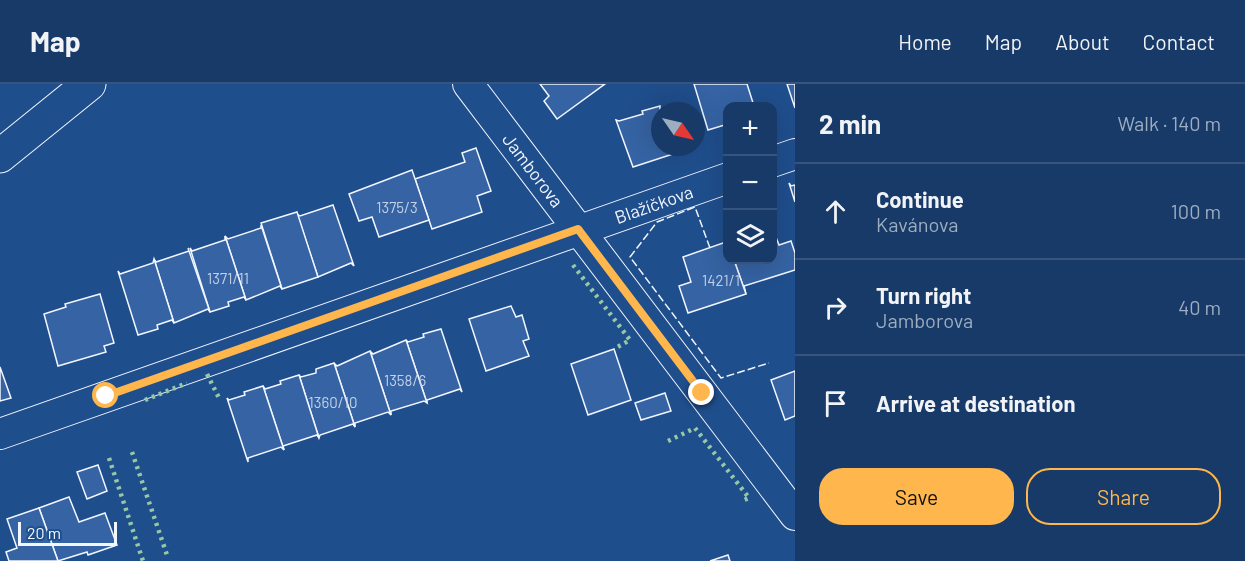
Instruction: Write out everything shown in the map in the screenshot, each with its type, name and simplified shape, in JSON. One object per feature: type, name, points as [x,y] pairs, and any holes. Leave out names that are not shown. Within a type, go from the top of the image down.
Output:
[{"type":"street","points":[[0,156],[89,84]]},
{"type":"street","name":"Jamborova","points":[[468,84],[795,515]]},
{"type":"street","points":[[777,160],[795,154]]},
{"type":"street","name":"Blažíčkova","points":[[0,434],[723,180]]},
{"type":"building","points":[[540,84],[605,84],[557,119],[544,101],[549,96]]},
{"type":"building","points":[[694,84],[747,84],[753,102],[723,102],[723,126],[708,130],[705,120],[705,102],[699,102]]},
{"type":"building","points":[[787,84],[795,84],[795,108]]},
{"type":"building","points":[[651,108],[651,156],[667,156],[633,167],[616,120],[643,114],[642,111]]},
{"type":"building","points":[[476,148],[491,191],[477,196],[482,212],[432,229],[415,179],[465,162],[462,153]]},
{"type":"building","points":[[412,170],[429,220],[379,237],[372,217],[359,221],[349,194]]},
{"type":"building","points":[[789,183],[791,186],[795,185],[795,202]]},
{"type":"building","points":[[333,205],[354,266],[351,263],[318,277],[297,214],[300,216]]},
{"type":"building","points":[[297,212],[318,277],[282,289],[261,223]]},
{"type":"building","points":[[261,225],[282,289],[280,286],[246,300],[225,236],[228,239],[261,228]]},
{"type":"building","points":[[225,236],[246,300],[244,297],[228,302],[229,306],[210,312],[190,248],[192,251],[225,240]]},
{"type":"building","points":[[777,240],[779,245],[791,241],[795,253],[795,270],[744,286],[746,294],[735,264],[777,264]]},
{"type":"building","points":[[723,243],[723,264],[735,264],[746,294],[688,313],[679,286],[691,282],[683,257]]},
{"type":"building","points":[[188,248],[210,312],[208,309],[174,323],[154,259],[156,262],[189,251]]},
{"type":"building","points":[[154,259],[174,323],[172,320],[157,325],[158,329],[138,335],[118,271],[120,274],[153,263]]},
{"type":"building","points":[[100,294],[114,343],[104,346],[106,352],[58,366],[44,314],[66,307],[65,304]]},
{"type":"building","points":[[511,306],[516,317],[522,315],[529,339],[523,341],[529,356],[486,371],[469,319]]},
{"type":"building","points":[[441,329],[462,392],[460,389],[427,400],[427,403],[406,340],[408,342],[424,337],[423,334]]},
{"type":"building","points":[[406,340],[427,403],[424,401],[391,411],[391,415],[370,351],[373,354]]},
{"type":"building","points":[[614,349],[631,400],[588,415],[571,364]]},
{"type":"building","points":[[370,351],[391,415],[388,412],[355,423],[355,427],[334,363],[337,366]]},
{"type":"building","points":[[334,363],[355,427],[353,424],[320,435],[319,438],[299,375],[301,377],[316,373],[316,369]]},
{"type":"building","points":[[0,367],[11,398],[0,401]]},
{"type":"building","points":[[795,371],[795,416],[785,420],[771,380]]},
{"type":"building","points":[[299,375],[319,438],[317,435],[283,446],[284,450],[263,386],[265,389]]},
{"type":"building","points":[[263,386],[284,450],[281,447],[248,458],[248,462],[227,398],[229,400],[245,395],[244,392]]},
{"type":"building","points":[[665,393],[671,411],[641,420],[635,403]]},
{"type":"building","points":[[98,465],[107,491],[87,499],[77,472]]},
{"type":"building","points":[[69,497],[79,522],[105,513],[117,545],[88,555],[87,552],[58,561],[39,508]]},
{"type":"building","points":[[39,508],[58,561],[9,561],[6,552],[17,548],[7,519]]},
{"type":"building","points":[[728,555],[730,561],[710,561]]},
{"type":"hedge","points":[[573,265],[630,340],[614,349]]},
{"type":"hedge","points":[[207,374],[220,400]]},
{"type":"hedge","points":[[145,400],[187,383]]},
{"type":"hedge","points":[[668,441],[695,428],[749,498],[744,500]]},
{"type":"hedge","points":[[132,452],[167,555]]},
{"type":"hedge","points":[[109,458],[143,561]]},
{"type":"fence","points":[[710,248],[695,207],[657,222],[630,257],[721,378],[769,363]]},
{"type":"route","points":[[106,396],[578,229],[702,393]]}]
